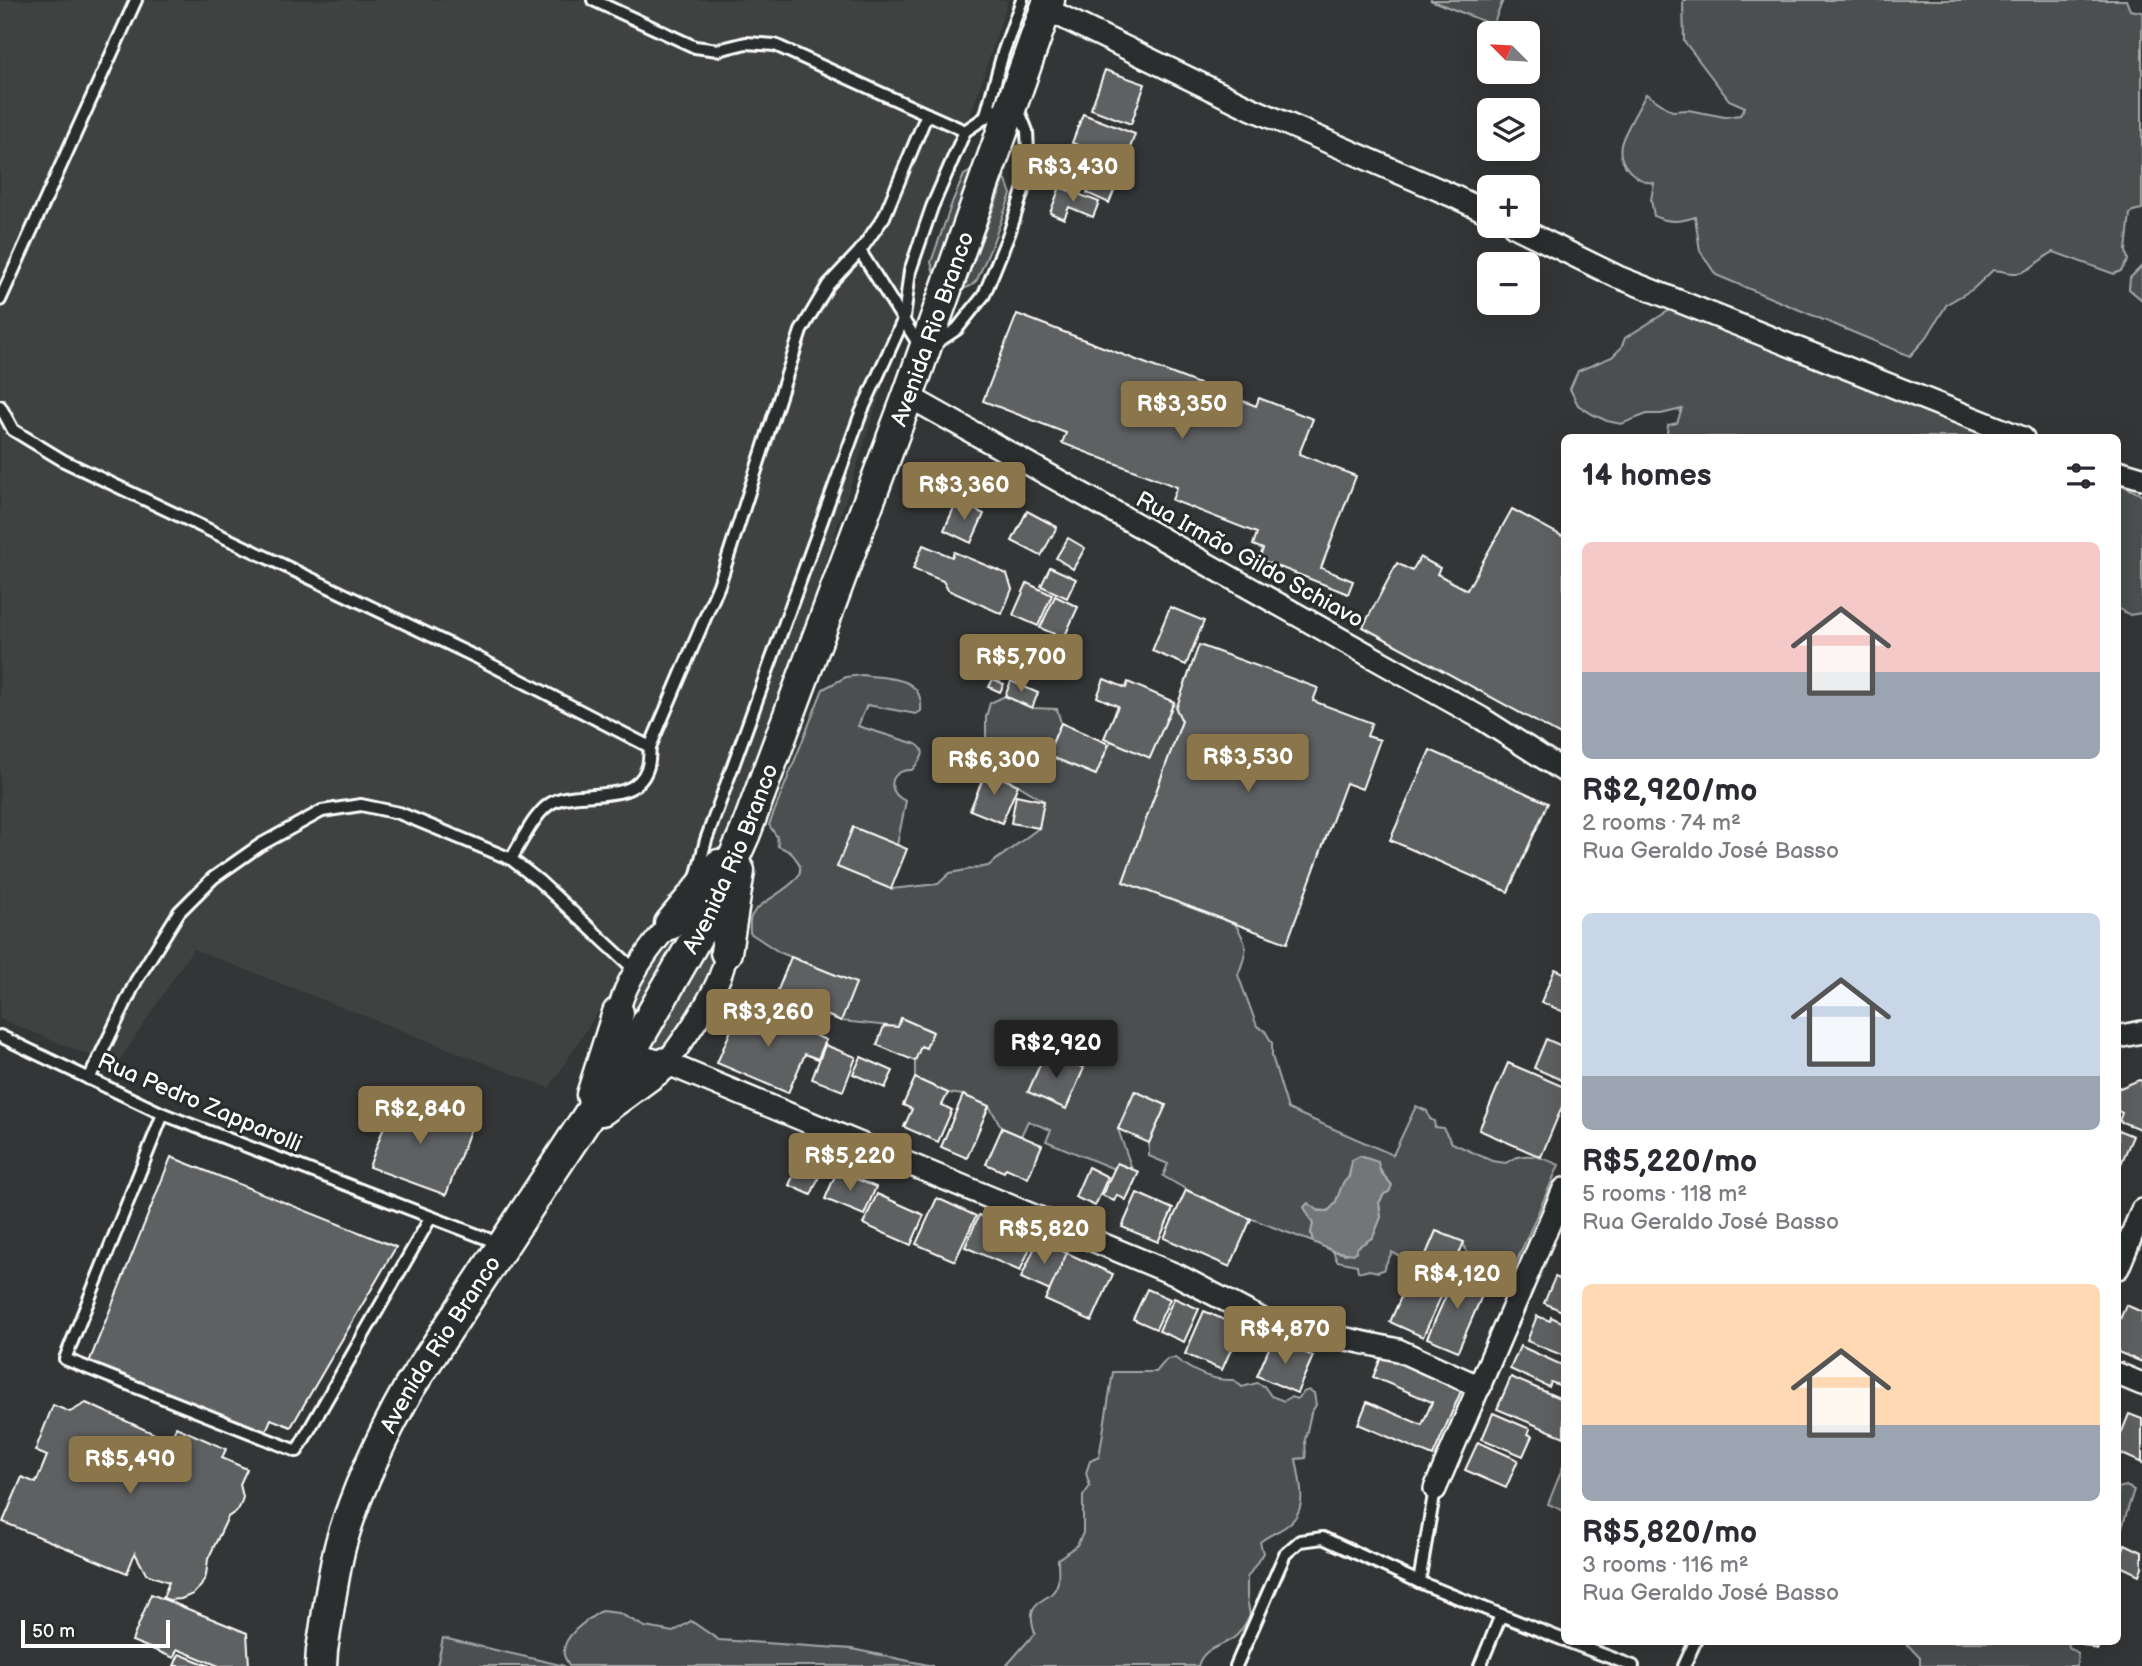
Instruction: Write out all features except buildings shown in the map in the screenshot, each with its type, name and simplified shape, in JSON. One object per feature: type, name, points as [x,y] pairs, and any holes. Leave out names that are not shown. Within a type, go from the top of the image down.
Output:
[{"type":"main road","name":"Avenida Rio Branco","points":[[746,833],[908,396],[1014,98],[1039,3]]},
{"type":"main road","points":[[670,925],[697,911],[746,833]]},
{"type":"main road","points":[[726,952],[746,833]]},
{"type":"main road","name":"Avenida Rio Branco","points":[[321,1666],[341,1545],[361,1482],[382,1437],[409,1388],[632,1051],[697,911]]},
{"type":"main road","points":[[583,1125],[618,1013]]},
{"type":"main road","points":[[583,1125],[666,1063]]},
{"type":"street","points":[[1039,3],[1250,108],[1477,207]]},
{"type":"street","points":[[1538,238],[1618,277],[2013,434]]},
{"type":"street","name":"Rua Irmão Gildo Schiavo","points":[[908,396],[1481,718],[1561,769]]},
{"type":"street","points":[[2121,472],[2142,478]]},
{"type":"street","points":[[666,1063],[706,1005],[720,974],[726,952],[721,936],[697,911]]},
{"type":"street","points":[[670,925],[649,948],[635,970],[618,1013],[620,1038],[632,1051],[1179,1276],[1267,1322],[1398,1350],[1480,1387]]},
{"type":"street","points":[[2121,1036],[2142,1032]]},
{"type":"street","points":[[1435,1489],[1561,1196]]},
{"type":"street","points":[[2121,1261],[2142,1210]]},
{"type":"street","points":[[2121,1375],[2142,1384]]},
{"type":"lane","points":[[0,300],[136,0]]},
{"type":"lane","points":[[593,0],[695,47],[718,50],[746,43],[775,45],[965,131]]},
{"type":"lane","points":[[986,115],[1003,53],[1039,3]]},
{"type":"lane","points":[[697,911],[706,841],[856,426],[904,318],[911,271],[933,207],[965,131],[1014,98],[1027,131],[1029,172],[1009,234],[984,295],[957,330],[923,352],[904,318],[860,251]]},
{"type":"lane","points":[[511,859],[537,817],[551,802],[569,797],[618,792],[643,778],[648,767],[650,747],[719,585],[802,331],[828,285],[860,251],[884,217],[927,114]]},
{"type":"lane","points":[[0,406],[13,430],[64,461],[476,657],[650,747]]},
{"type":"lane","points":[[89,1079],[136,981],[179,912],[213,878],[260,845],[322,811],[360,805],[399,813],[511,859],[539,881],[635,970]]},
{"type":"lane","name":"Rua Pedro Zapparolli","points":[[0,1036],[163,1114],[504,1245]]},
{"type":"lane","points":[[163,1114],[65,1359],[298,1451],[431,1217]]},
{"type":"lane","points":[[1419,1582],[1435,1489]]},
{"type":"lane","points":[[1236,1666],[1285,1554],[1300,1541],[1323,1538],[1419,1582],[1561,1639]]},
{"type":"lane","points":[[1480,1666],[1501,1615]]},
{"type":"lane","points":[[1578,1645],[1633,1666]]},
{"type":"lane","points":[[1684,1666],[1694,1645]]},
{"type":"shaded area","points":[[0,0],[1008,0],[764,752],[730,832],[664,909],[549,1088],[193,949],[116,1066],[0,1019]]},
{"type":"shaded area","points":[[1430,0],[1503,0],[1495,21],[1483,21]]},
{"type":"shaded area","points":[[1683,0],[2126,0],[2130,10],[2142,12],[2142,209],[2130,214],[2126,251],[2128,260],[2121,271],[2114,274],[2054,252],[2022,272],[1993,270],[1973,289],[1947,304],[1927,337],[1910,356],[1716,275],[1700,251],[1695,217],[1674,221],[1654,216],[1651,200],[1654,183],[1635,176],[1625,166],[1621,152],[1625,134],[1646,94],[1672,111],[1688,110],[1725,117],[1740,115],[1745,107],[1729,100],[1684,41]]},
{"type":"shaded area","points":[[978,167],[935,278],[931,262],[953,200],[964,175]]},
{"type":"shaded area","points":[[1005,178],[1011,194],[992,245],[977,280],[963,289]]},
{"type":"shaded area","points":[[2142,266],[2142,300],[2129,289],[2130,278]]},
{"type":"shaded area","points":[[1673,308],[1999,434],[1669,434],[1668,425],[1677,423],[1682,409],[1647,414],[1621,424],[1607,421],[1578,405],[1570,389],[1578,371],[1612,357],[1621,348],[1625,338]]},
{"type":"shaded area","points":[[2121,484],[2142,495],[2142,613],[2130,615],[2121,610]]},
{"type":"shaded area","points":[[862,675],[902,681],[917,691],[920,699],[921,711],[916,714],[867,705],[858,726],[916,744],[923,753],[912,770],[898,773],[892,782],[895,793],[906,801],[897,845],[838,867],[891,889],[938,884],[950,873],[988,866],[1039,828],[1044,801],[1018,785],[986,771],[986,717],[990,703],[1005,696],[1032,708],[1057,709],[1061,723],[1047,755],[1095,775],[1111,741],[1150,757],[1174,702],[1182,721],[1123,882],[1235,924],[1246,949],[1238,975],[1257,1026],[1265,1031],[1272,1043],[1272,1056],[1288,1109],[1393,1155],[1416,1106],[1427,1111],[1435,1127],[1443,1128],[1452,1143],[1492,1161],[1506,1163],[1519,1157],[1532,1156],[1559,1165],[1509,1279],[1492,1271],[1484,1255],[1467,1253],[1463,1242],[1436,1231],[1424,1259],[1405,1259],[1392,1252],[1383,1270],[1378,1272],[1358,1271],[1357,1265],[1337,1261],[1333,1251],[1345,1254],[1356,1252],[1357,1247],[1373,1237],[1381,1217],[1379,1203],[1390,1190],[1379,1169],[1360,1156],[1351,1167],[1335,1204],[1328,1211],[1316,1210],[1309,1217],[1313,1224],[1313,1242],[1218,1205],[1163,1176],[1168,1164],[1149,1156],[1149,1143],[1166,1105],[1134,1091],[1118,1129],[1132,1169],[1117,1163],[1114,1169],[1046,1141],[1051,1130],[1028,1121],[1021,1136],[1002,1128],[989,1106],[963,1095],[948,1093],[915,1078],[915,1061],[921,1046],[926,1048],[932,1031],[901,1018],[898,1027],[841,1021],[855,983],[779,952],[750,933],[750,923],[756,910],[793,883],[799,875],[800,868],[796,859],[790,852],[778,846],[777,837],[769,825],[823,689],[846,677]]},
{"type":"shaded area","points":[[692,925],[627,1040],[629,1007],[645,970],[670,940]]},
{"type":"shaded area","points":[[707,936],[713,951],[712,962],[695,1005],[677,1033],[667,1043],[656,1050],[642,1052]]},
{"type":"shaded area","points":[[1360,1156],[1378,1162],[1380,1171],[1392,1185],[1379,1203],[1381,1217],[1373,1237],[1358,1247],[1354,1254],[1333,1251],[1313,1242],[1313,1224],[1304,1207],[1308,1203],[1319,1211],[1328,1211],[1335,1204],[1343,1183],[1349,1177],[1352,1160]]},
{"type":"shaded area","points":[[1175,1358],[1203,1375],[1234,1380],[1242,1387],[1257,1383],[1264,1386],[1271,1396],[1284,1401],[1291,1397],[1297,1399],[1309,1390],[1314,1393],[1316,1405],[1311,1413],[1305,1440],[1306,1458],[1296,1459],[1301,1505],[1293,1521],[1260,1542],[1263,1553],[1247,1578],[1250,1616],[1237,1635],[1210,1650],[1198,1666],[1006,1666],[1035,1633],[1032,1612],[1039,1602],[1055,1590],[1058,1582],[1058,1559],[1077,1545],[1083,1533],[1083,1496],[1090,1486],[1086,1473],[1090,1461],[1099,1457],[1113,1372],[1156,1372],[1167,1359]]},
{"type":"shaded area","points":[[1561,1472],[1561,1510],[1548,1504]]},
{"type":"shaded area","points":[[2126,1486],[2134,1490],[2121,1531],[2121,1487]]},
{"type":"shaded area","points":[[601,1611],[619,1613],[645,1627],[673,1632],[691,1621],[719,1640],[852,1649],[933,1666],[569,1666],[564,1655],[567,1641],[576,1629]]},
{"type":"shaded area","points":[[443,1638],[565,1666],[437,1666]]},
{"type":"shaded area","points":[[1908,1645],[2069,1645],[2078,1653],[2077,1666],[1920,1666],[1920,1658]]}]
